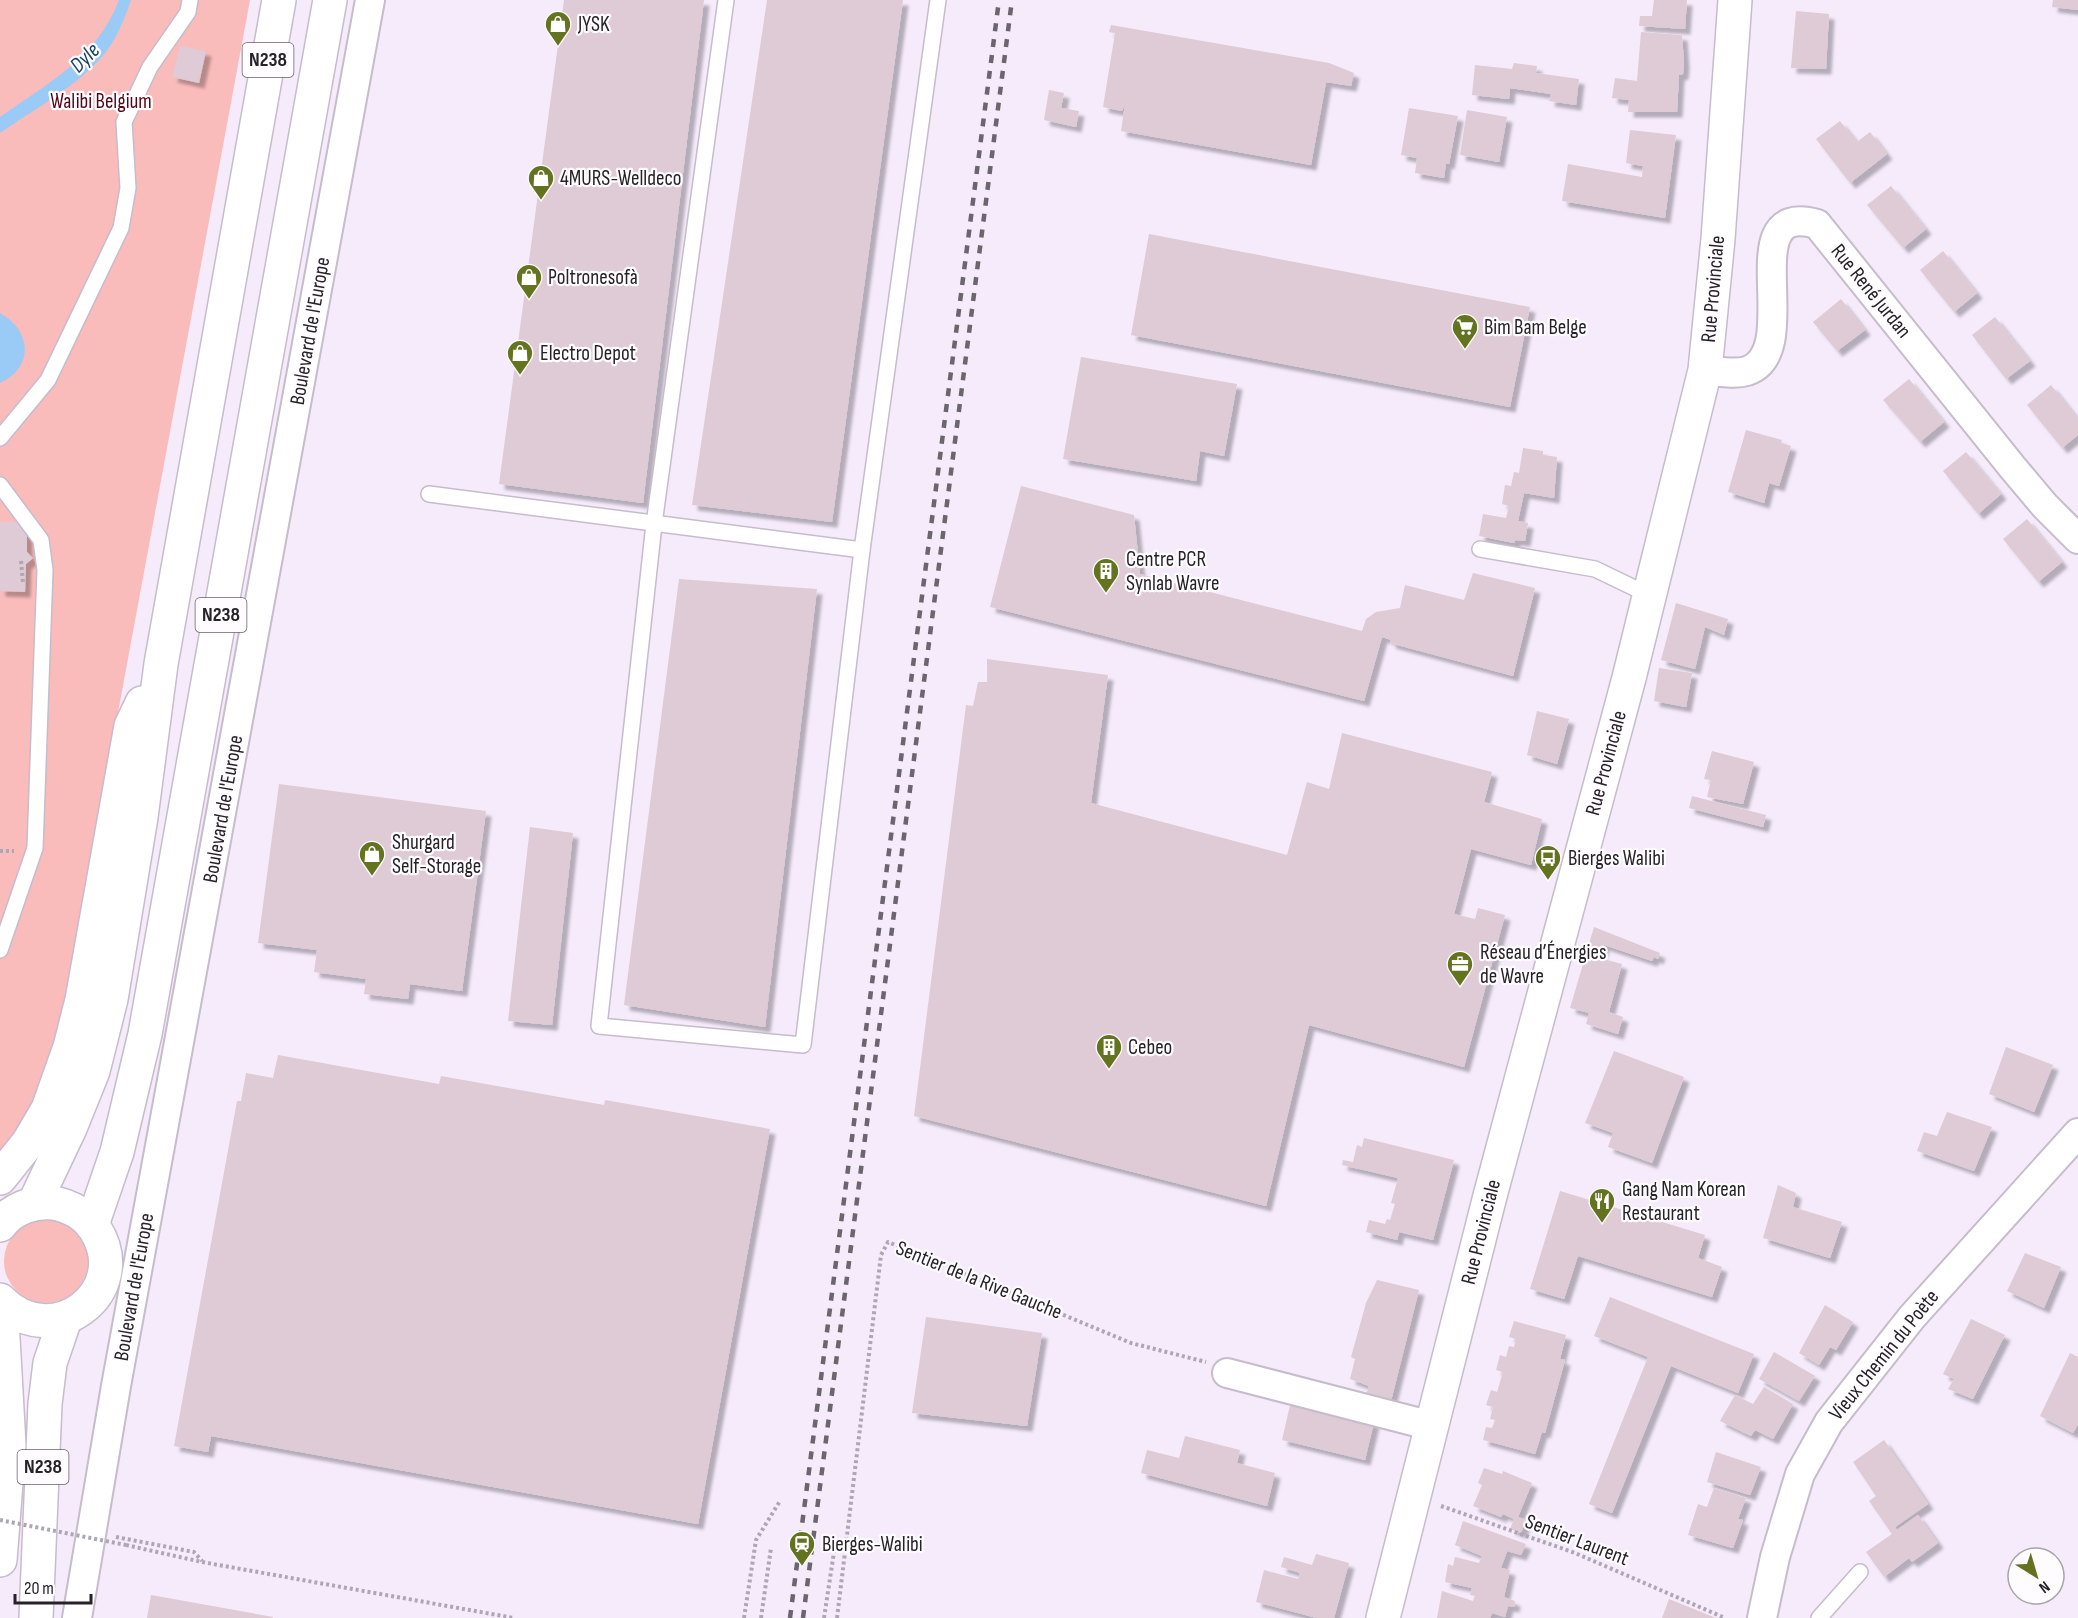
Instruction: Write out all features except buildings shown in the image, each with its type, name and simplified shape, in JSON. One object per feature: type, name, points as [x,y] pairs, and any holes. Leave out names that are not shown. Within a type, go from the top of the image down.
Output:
[{"type":"main road","name":"N238","points":[[34,1204],[70,1128],[93,1071],[111,999],[141,817],[161,664],[279,0]]},
{"type":"main road","name":"Boulevard de l'Europe","points":[[92,1225],[117,1152],[145,1034],[330,0]]},
{"type":"main road","name":"Rue Provinciale","points":[[1383,1618],[1493,1184],[1649,595],[1705,370],[1718,239],[1735,0]]},
{"type":"main road","points":[[0,1178],[28,1143],[48,1109],[70,1047],[82,1000],[131,726],[161,664]]},
{"type":"main road","points":[[0,1225],[12,1214],[34,1204]]},
{"type":"main road","name":"Boulevard de l'Europe","points":[[34,1204],[66,1206],[92,1225],[104,1247],[105,1272],[95,1296],[81,1310],[65,1319]]},
{"type":"main road","name":"N238","points":[[0,1301],[9,1445],[0,1560]]},
{"type":"main road","points":[[0,1301],[19,1316],[30,1320],[65,1319]]},
{"type":"main road","name":"N238","points":[[36,1618],[45,1404],[50,1363],[65,1319]]},
{"type":"street","name":"Boulevard de l'Europe","points":[[77,1618],[370,0]]},
{"type":"street","name":"Rue René Jurdan","points":[[1705,370],[1747,371],[1764,359],[1773,325],[1771,255],[1777,235],[1790,222],[1804,220],[1818,224],[2044,506],[2078,539]]},
{"type":"street","name":"Vieux Chemin du Poète","points":[[1762,1618],[1774,1557],[1797,1485],[1829,1422],[1912,1317],[2078,1133]]},
{"type":"street","points":[[1227,1373],[1432,1426]]},
{"type":"lane","points":[[0,438],[48,380],[121,228],[128,188],[124,122],[150,67],[188,12],[190,0]]},
{"type":"lane","points":[[726,0],[654,524],[599,1026],[802,1045],[862,550],[938,0]]},
{"type":"lane","points":[[0,485],[42,540],[45,570],[35,848],[0,950]]},
{"type":"lane","points":[[429,494],[862,550]]},
{"type":"lane","points":[[1480,549],[1595,569],[1649,595]]},
{"type":"lane","points":[[1819,1618],[1860,1572]]},
{"type":"path","name":"Sentier de la Rive Gauche","points":[[837,1618],[880,1255],[888,1242],[1131,1342],[1213,1364],[1227,1373]]},
{"type":"path","name":"Sentier Laurent","points":[[1415,1497],[1575,1553],[1725,1618]]},
{"type":"path","points":[[744,1618],[756,1540],[780,1501]]},
{"type":"path","points":[[0,1520],[202,1562],[514,1618]]},
{"type":"path","points":[[91,1532],[194,1552],[202,1562]]},
{"type":"path","points":[[761,1618],[771,1548]]},
{"type":"path","points":[[824,1618],[834,1552]]},
{"type":"green space","name":"Walibi Belgium","points":[[0,0],[250,0],[54,1058],[41,1099],[0,1170]]},
{"type":"green space","points":[[46,1219],[62,1222],[76,1231],[85,1245],[88,1261],[85,1277],[76,1291],[62,1300],[46,1303],[30,1300],[16,1291],[7,1277],[4,1261],[7,1245],[16,1231],[30,1222]]},
{"type":"water","name":"Dyle","points":[[119,0],[131,0],[115,37],[101,58],[66,89],[0,133],[0,117],[69,68],[84,54],[110,20]]},
{"type":"water","points":[[0,313],[18,329],[25,348],[24,358],[19,368],[0,383]]},
{"type":"railway","points":[[790,1618],[999,0]]},
{"type":"railway","points":[[803,1618],[1012,0]]},
{"type":"place","name":"JYSK","points":[[558,47]]},
{"type":"place","name":"4MURS-Welldeco","points":[[541,201]]},
{"type":"place","name":"Poltronesofà","points":[[529,300]]},
{"type":"place","name":"Bim Bam Belge","points":[[1465,350]]},
{"type":"place","name":"Electro Depot","points":[[520,376]]},
{"type":"place","name":"Centre PCR Synlab Wavre","points":[[1106,594]]},
{"type":"place","name":"Shurgard Self-Storage","points":[[372,877]]},
{"type":"place","name":"Bierges Walibi","points":[[1548,881]]},
{"type":"place","name":"Réseau d’Énergies de Wavre","points":[[1460,987]]},
{"type":"place","name":"Cebeo","points":[[1109,1070]]},
{"type":"place","name":"Gang Nam Korean Restaurant","points":[[1602,1224]]},
{"type":"place","name":"Bierges-Walibi","points":[[802,1567]]}]
